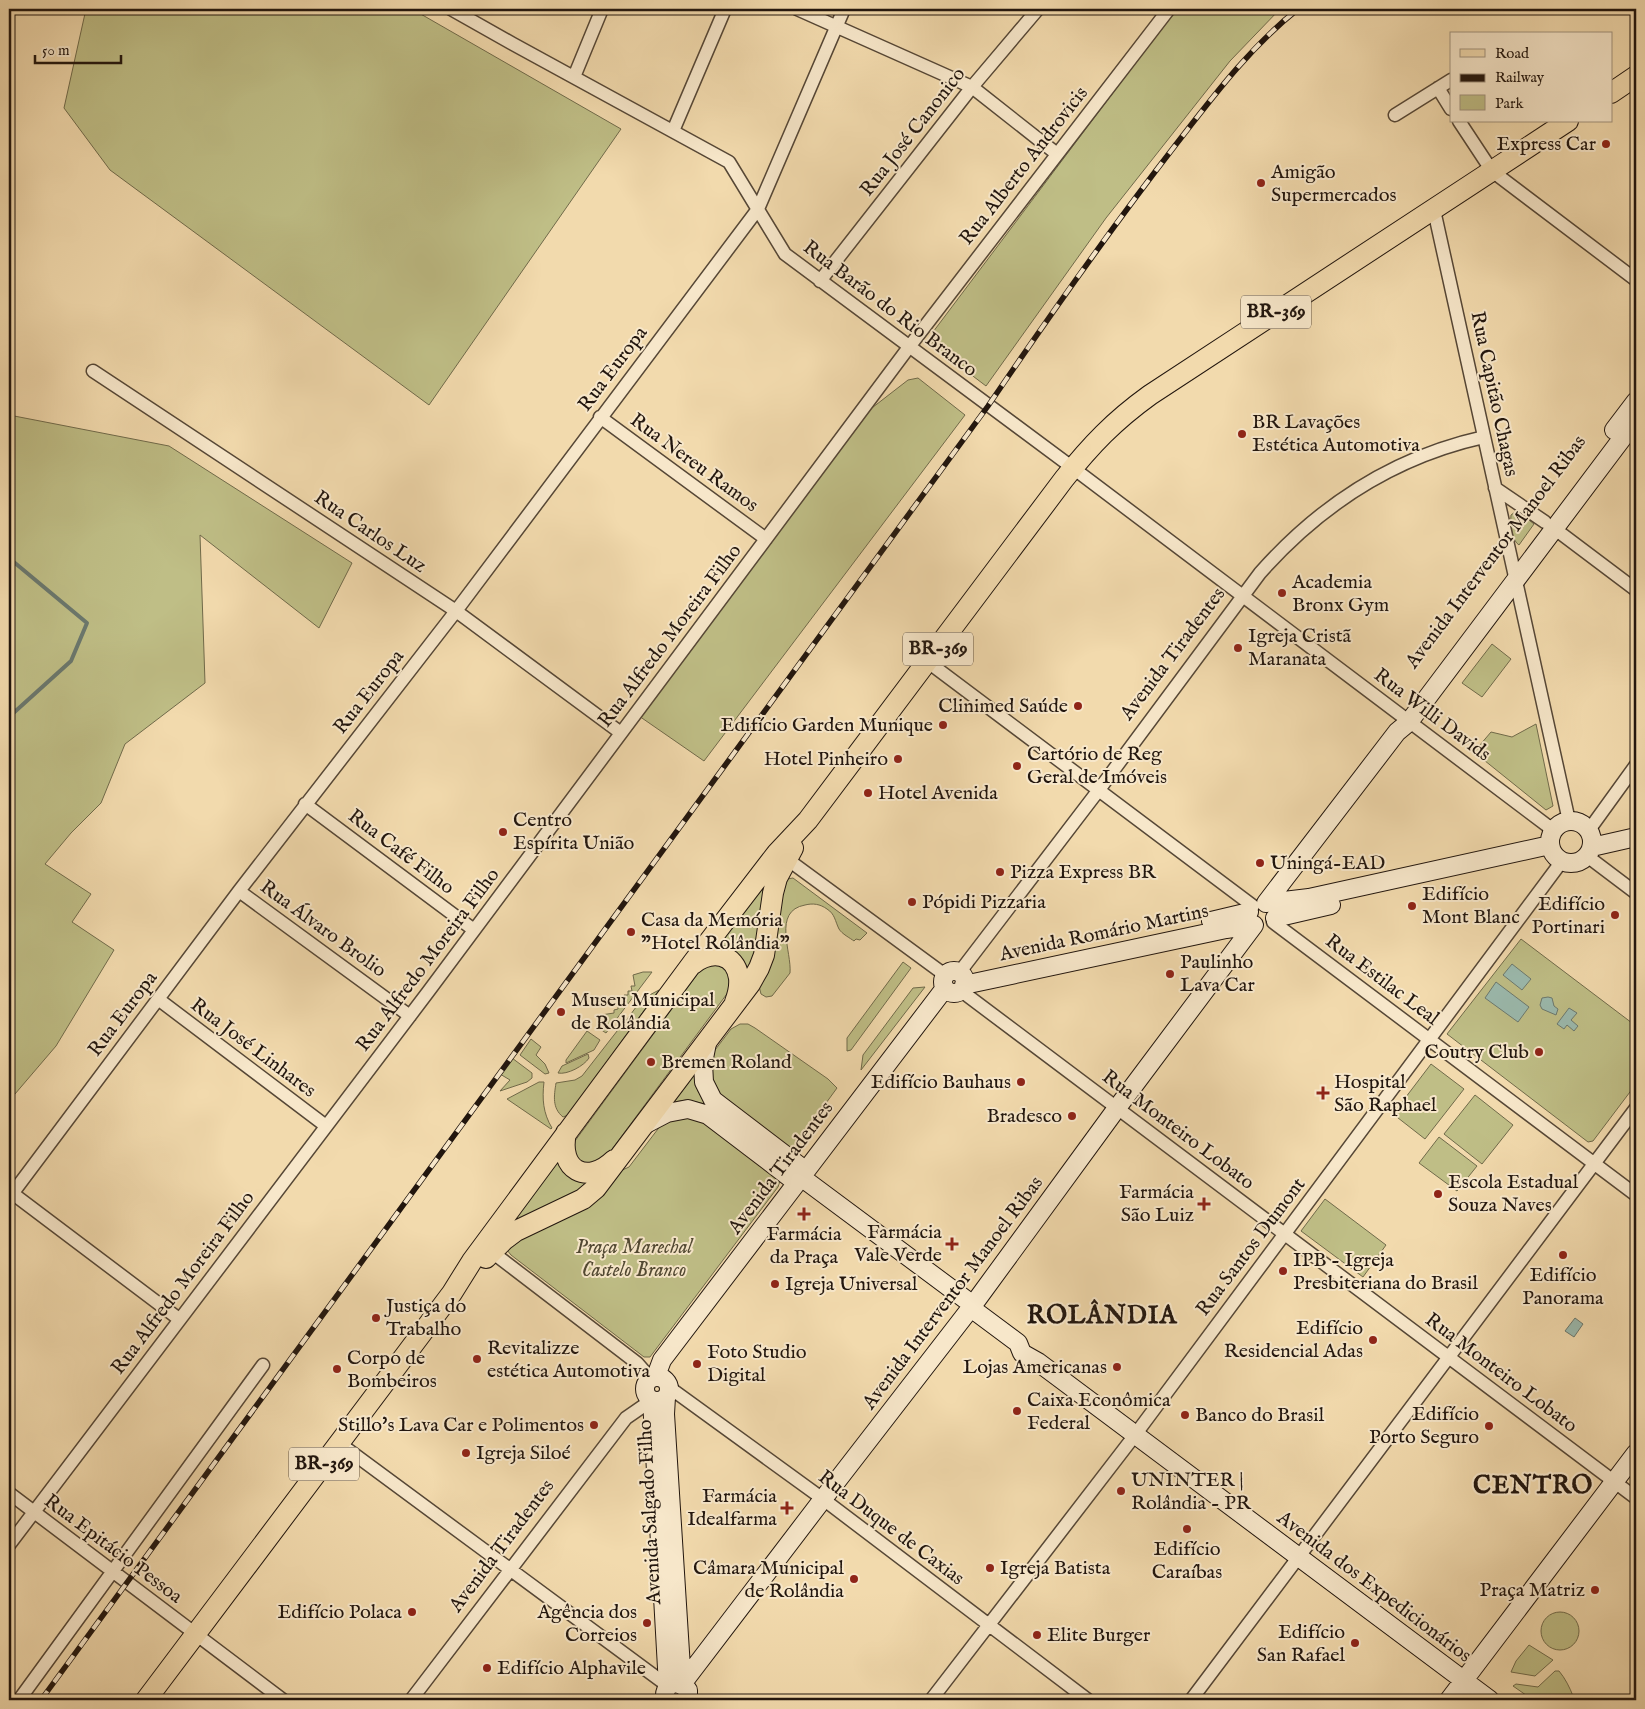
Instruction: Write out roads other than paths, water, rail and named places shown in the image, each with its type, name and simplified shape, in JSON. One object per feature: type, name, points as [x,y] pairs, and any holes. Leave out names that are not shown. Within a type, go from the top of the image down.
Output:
[{"type":"main road","points":[[1612,92],[1636,76]]},
{"type":"main road","name":"BR-369","points":[[146,1700],[452,1293],[472,1261],[690,966],[777,853],[802,828],[1072,468],[1106,430],[1137,405],[1567,122]]},
{"type":"main road","name":"BR-369","points":[[452,1293],[504,1240],[516,1231],[590,1195],[646,1124],[735,1004],[759,968],[764,955],[777,878],[802,828]]},
{"type":"main road","points":[[690,966],[703,957],[713,955],[722,956],[729,960],[736,969],[740,980],[735,1004]]},
{"type":"main road","points":[[566,1133],[564,1144],[566,1157],[576,1169],[589,1173],[604,1169],[632,1142]]},
{"type":"street","name":"Rua Barão do Rio Branco","points":[[452,9],[729,162],[785,254],[1072,468]]},
{"type":"street","points":[[574,77],[602,9]]},
{"type":"street","points":[[673,131],[725,9]]},
{"type":"street","points":[[797,9],[972,87],[1056,154]]},
{"type":"street","name":"Rua Europa","points":[[10,1196],[305,804],[456,611],[758,208],[844,9]]},
{"type":"street","name":"Rua José Canonico","points":[[820,280],[972,87],[1038,9]]},
{"type":"street","name":"Rua Alberto Androvicis","points":[[909,347],[1169,9]]},
{"type":"street","points":[[1395,115],[1450,81]]},
{"type":"street","points":[[1438,88],[1450,107]]},
{"type":"street","points":[[1460,122],[1492,172],[1636,280]]},
{"type":"street","name":"Rua Capitão Chagas","points":[[1434,210],[1569,821]]},
{"type":"street","name":"Rua Alfredo Moreira Filho","points":[[9,1545],[410,1016],[909,347]]},
{"type":"street","name":"Rua Carlos Luz","points":[[93,371],[456,611],[621,733]]},
{"type":"street","name":"Avenida Interventor Manoel Ribas","points":[[676,1693],[972,1307],[1402,723],[1515,574],[1636,401]]},
{"type":"street","name":"Rua Nereu Ramos","points":[[600,417],[766,539]]},
{"type":"street","name":"Avenida Interventor Manoel Ribas","points":[[1550,525],[1636,420]]},
{"type":"street","name":"Avenida Tiradentes","points":[[651,1380],[662,1360],[801,1177],[956,981],[1242,597],[1279,552],[1317,518],[1350,493],[1406,462],[1436,449],[1484,437]]},
{"type":"street","name":"Rua Willi Davids","points":[[1072,468],[1242,597],[1402,723],[1555,848]]},
{"type":"street","points":[[1495,488],[1550,525],[1636,590]]},
{"type":"street","name":"Rua Estilac Leal","points":[[928,662],[1636,1196]]},
{"type":"street","points":[[1590,843],[1636,765]]},
{"type":"street","name":"Rua Café Filho","points":[[305,804],[474,930]]},
{"type":"street","points":[[1555,848],[1563,822],[1580,823],[1590,843],[1636,893]]},
{"type":"street","points":[[1590,843],[1636,828]]},
{"type":"street","points":[[1590,843],[1636,837]]},
{"type":"street","name":"Avenida Romário Martins","points":[[956,981],[1080,955],[1226,929],[1309,898],[1399,883],[1555,848],[1575,862],[1590,843]]},
{"type":"street","name":"Rua Santos Dumont","points":[[931,1700],[1137,1432],[1429,1039],[1555,848]]},
{"type":"street","name":"Rua Monteiro Lobato","points":[[787,859],[956,981],[1117,1108],[1636,1498]]},
{"type":"street","name":"Rua Álvaro Brolio","points":[[239,891],[410,1016]]},
{"type":"street","name":"Rua José Linhares","points":[[158,999],[326,1126]]},
{"type":"street","name":"Avenida dos Expedicionários","points":[[707,1042],[703,1063],[704,1082],[713,1100],[801,1177]]},
{"type":"street","points":[[1191,1700],[1636,1108]]},
{"type":"street","name":"Avenida dos Expedicionários","points":[[646,1124],[667,1113],[688,1109],[708,1115],[801,1177],[1018,1343],[1022,1353],[1038,1362],[1137,1432],[1302,1553],[1470,1680],[1490,1700]]},
{"type":"street","points":[[10,1196],[179,1319]]},
{"type":"street","points":[[492,1252],[637,1363],[651,1380],[662,1377],[667,1381],[663,1395]]},
{"type":"street","points":[[18,1700],[263,1365]]},
{"type":"street","name":"Avenida Tiradentes","points":[[412,1700],[626,1418],[663,1395]]},
{"type":"street","name":"Rua Duque de Caxias","points":[[663,1395],[823,1499],[1088,1700]]},
{"type":"street","name":"Avenida Salgado Filho","points":[[663,1395],[676,1693]]},
{"type":"street","points":[[339,1443],[676,1693]]},
{"type":"street","points":[[1449,1700],[1470,1680],[1584,1531],[1618,1485],[1636,1452]]},
{"type":"street","points":[[1618,1485],[1636,1468]]},
{"type":"street","name":"Rua Epitácio Pessoa","points":[[9,1493],[283,1700]]},
{"type":"street","points":[[1460,1700],[1470,1680]]},
{"type":"street","name":"Avenida dos Expedicionários","points":[[1470,1680],[1506,1700]]},
{"type":"waterway","points":[[9,558],[87,623],[71,661],[9,717]]},
{"type":"railway","points":[[41,1700],[988,406],[1126,211],[1232,74],[1263,40],[1298,9]]},
{"type":"place","name":"Express Car","points":[[1606,144]]},
{"type":"place","name":"Amigão Supermercados","points":[[1261,183]]},
{"type":"place","name":"BR Lavações Estética Automotiva","points":[[1242,434]]},
{"type":"place","name":"Academia Bronx Gym","points":[[1282,593]]},
{"type":"place","name":"Igreja Cristã Maranata","points":[[1238,648]]},
{"type":"place","name":"Clinimed Saúde","points":[[1078,706]]},
{"type":"place","name":"Edifício Garden Munique","points":[[943,725]]},
{"type":"place","name":"Hotel Pinheiro","points":[[898,759]]},
{"type":"place","name":"Cartório de Reg Geral de Imóveis","points":[[1017,766]]},
{"type":"place","name":"Hotel Avenida","points":[[868,793]]},
{"type":"place","name":"Centro Espírita União","points":[[503,832]]},
{"type":"place","name":"Uningá-EAD","points":[[1260,863]]},
{"type":"place","name":"Pizza Express BR","points":[[1000,872]]},
{"type":"place","name":"Pópidi Pizzaria","points":[[912,902]]},
{"type":"place","name":"Edifício Mont Blanc","points":[[1412,906]]},
{"type":"place","name":"Edifício Portinari","points":[[1615,915]]},
{"type":"place","name":"Casa da Memória \"Hotel Rolândia\"","points":[[631,932]]},
{"type":"place","name":"Paulinho Lava Car","points":[[1170,974]]},
{"type":"place","name":"Museu Municipal de Rolândia","points":[[561,1012]]},
{"type":"place","name":"Coutry Club","points":[[1539,1052]]},
{"type":"place","name":"Bremen Roland","points":[[651,1062]]},
{"type":"place","name":"Edifício Bauhaus","points":[[1021,1082]]},
{"type":"place","name":"Hospital São Raphael","points":[[1323,1093]]},
{"type":"place","name":"Bradesco","points":[[1072,1116]]},
{"type":"place","name":"Escola Estadual Souza Naves","points":[[1438,1194]]},
{"type":"place","name":"Farmácia São Luiz","points":[[1204,1204]]},
{"type":"place","name":"Farmácia da Praça","points":[[804,1214]]},
{"type":"place","name":"Farmácia Vale Verde","points":[[952,1244]]},
{"type":"place","name":"Edifício Panorama","points":[[1563,1255]]},
{"type":"place","name":"IPB - Igreja Presbiteriana do Brasil","points":[[1283,1271]]},
{"type":"place","name":"Igreja Universal","points":[[775,1284]]},
{"type":"place","name":"Justiça do Trabalho","points":[[376,1318]]},
{"type":"place","name":"Edifício Residencial Adas","points":[[1373,1340]]},
{"type":"place","name":"Revitalizze estética Automotiva","points":[[477,1359]]},
{"type":"place","name":"Foto Studio Digital","points":[[697,1364]]},
{"type":"place","name":"Lojas Americanas","points":[[1117,1367]]},
{"type":"place","name":"Corpo de Bombeiros","points":[[337,1369]]},
{"type":"place","name":"Caixa Econômica Federal","points":[[1017,1411]]},
{"type":"place","name":"Banco do Brasil","points":[[1185,1415]]},
{"type":"place","name":"Stillo's Lava Car e Polimentos","points":[[594,1425]]},
{"type":"place","name":"Edifício Porto Seguro","points":[[1489,1426]]},
{"type":"place","name":"Igreja Siloé","points":[[466,1453]]},
{"type":"place","name":"UNINTER | Rolândia - PR","points":[[1121,1491]]},
{"type":"place","name":"Farmácia Idealfarma","points":[[787,1508]]},
{"type":"place","name":"Edifício Caraíbas","points":[[1187,1529]]},
{"type":"place","name":"Igreja Batista","points":[[990,1568]]},
{"type":"place","name":"Câmara Municipal de Rolândia","points":[[854,1579]]},
{"type":"place","name":"Praça Matriz","points":[[1595,1590]]},
{"type":"place","name":"Edifício Polaca","points":[[412,1612]]},
{"type":"place","name":"Agência dos Correios","points":[[647,1623]]},
{"type":"place","name":"Elite Burger","points":[[1037,1635]]},
{"type":"place","name":"Edifício San Rafael","points":[[1355,1643]]},
{"type":"place","name":"Edifício Alphavile","points":[[487,1668]]},
{"type":"district","name":"ROLÂNDIA","points":[[1102,1316]]},
{"type":"district","name":"CENTRO","points":[[1533,1486]]},
{"type":"park label","name":"Praça Marechal Castelo Branco","points":[[634,1258]]}]
